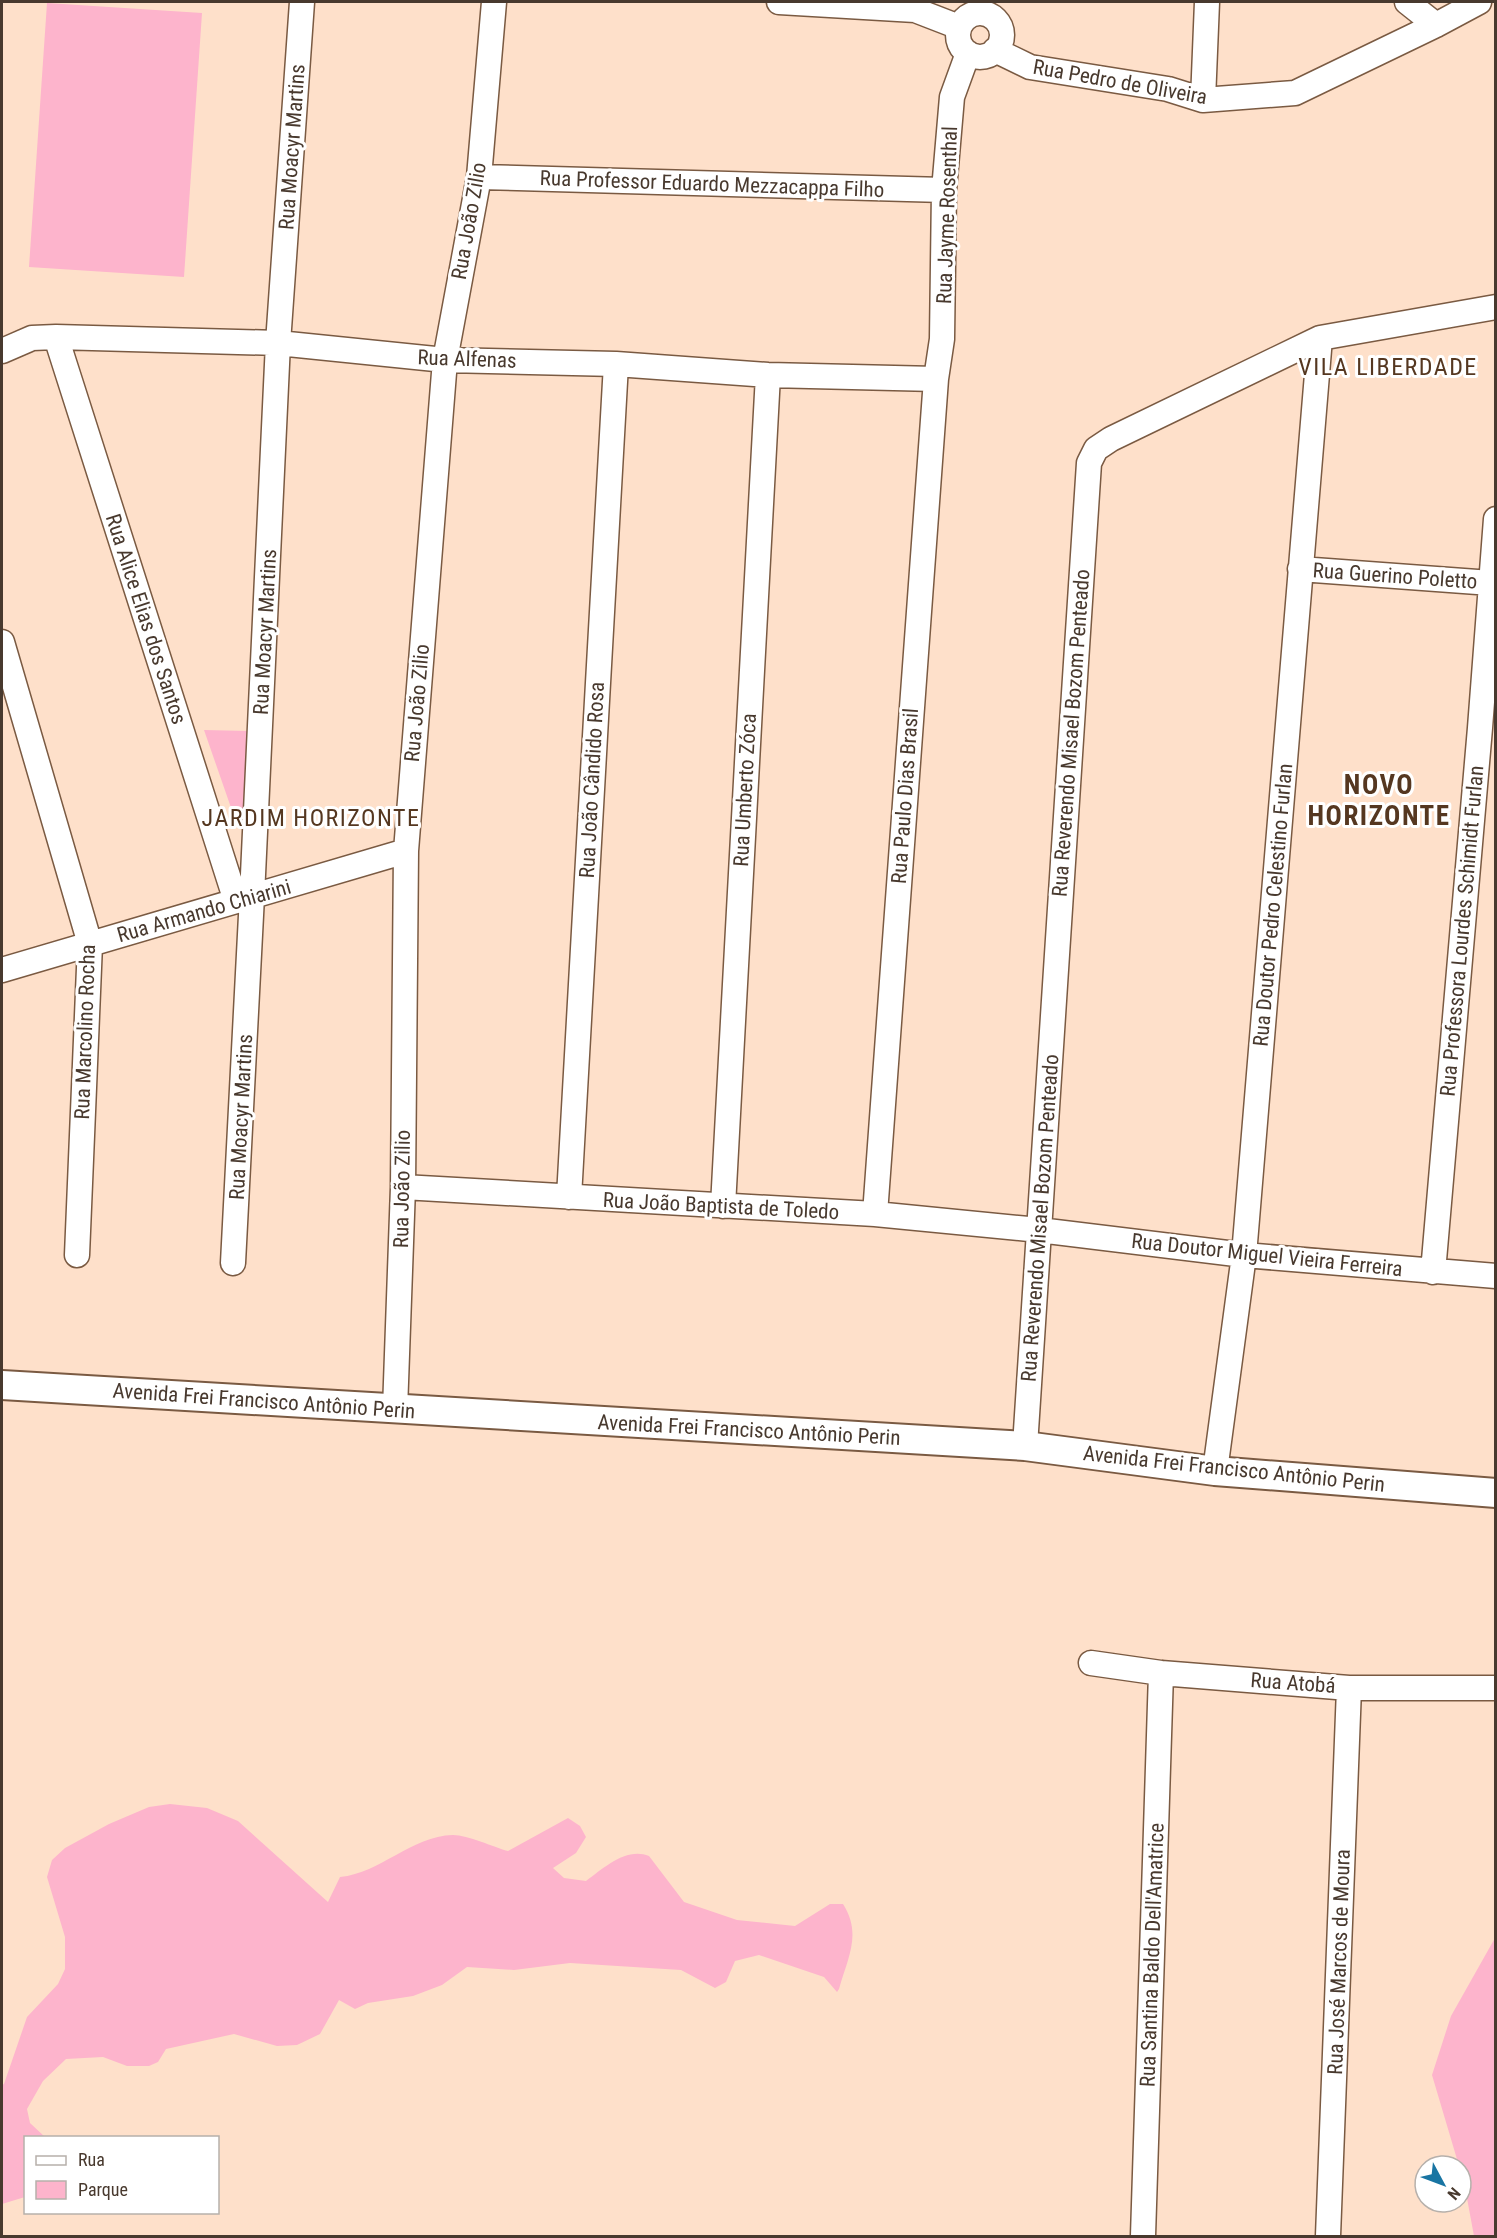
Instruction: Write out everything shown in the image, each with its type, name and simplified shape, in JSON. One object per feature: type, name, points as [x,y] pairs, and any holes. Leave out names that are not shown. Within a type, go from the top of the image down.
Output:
[{"type":"street","name":"Rua Moacyr Martins","points":[[233,1263],[244,899],[278,343],[302,2]]},
{"type":"street","name":"Rua João Zilio","points":[[395,1410],[403,1187],[406,851],[445,360],[479,177],[494,2]]},
{"type":"street","points":[[779,2],[915,10],[959,27]]},
{"type":"street","points":[[1203,100],[1207,2]]},
{"type":"street","points":[[1407,2],[1436,25]]},
{"type":"street","name":"Rua Pedro de Oliveira","points":[[995,50],[1030,68],[1168,89],[1203,100],[1295,93],[1479,2]]},
{"type":"street","points":[[997,9],[1001,29],[1000,44],[995,50],[982,57],[968,53],[959,41],[959,27],[969,16],[997,9]]},
{"type":"street","name":"Rua Jayme Rosenthal","points":[[936,379],[942,339],[944,190],[952,97],[968,53]]},
{"type":"street","name":"Rua Professor Eduardo Mezzacappa Filho","points":[[479,177],[944,190]]},
{"type":"street","name":"Rua Reverendo Misael Bozom Penteado","points":[[1025,1446],[1089,463],[1096,450],[1111,439],[1320,338],[1496,306]]},
{"type":"street","name":"Rua Alfenas","points":[[2,351],[32,338],[56,336],[278,343],[445,360],[615,364],[768,375],[936,379]]},
{"type":"street","name":"Rua Alice Elias dos Santos","points":[[56,336],[244,899]]},
{"type":"street","name":"Rua Doutor Pedro Celestino Furlan","points":[[1215,1471],[1244,1256],[1320,338]]},
{"type":"street","name":"Rua João Cândido Rosa","points":[[569,1197],[615,364]]},
{"type":"street","name":"Rua Umberto Zóca","points":[[723,1206],[768,375]]},
{"type":"street","name":"Rua Paulo Dias Brasil","points":[[874,1214],[936,379]]},
{"type":"street","name":"Rua Professora Lourdes Schimidt Furlan","points":[[1433,1272],[1488,728],[1491,583],[1496,519]]},
{"type":"street","name":"Rua Guerino Poletto","points":[[1300,569],[1491,583]]},
{"type":"street","name":"Rua Marcolino Rocha","points":[[2,642],[90,944],[77,1255]]},
{"type":"street","name":"Rua Armando Chiarini","points":[[2,970],[406,851]]},
{"type":"street","name":"Rua João Baptista de Toledo","points":[[403,1187],[874,1214],[1039,1230]]},
{"type":"street","name":"Rua Doutor Miguel Vieira Ferreira","points":[[1039,1230],[1244,1256],[1496,1276]]},
{"type":"street","name":"Avenida Frei Francisco Antônio Perin","points":[[2,1385],[1025,1446],[1215,1471],[1496,1492]]},
{"type":"street","name":"Rua Atobá","points":[[1091,1663],[1161,1673],[1349,1688],[1495,1687]]},
{"type":"street","name":"Rua Santina Baldo Dell'Amatrice","points":[[1143,2236],[1161,1673]]},
{"type":"street","name":"Rua José Marcos de Moura","points":[[1328,2236],[1349,1688]]},
{"type":"green space","points":[[47,3],[202,13],[184,277],[29,267]]},
{"type":"green space","points":[[204,730],[249,731],[248,820],[236,822]]},
{"type":"green space","points":[[170,1804],[207,1808],[238,1821],[328,1902],[340,1877],[369,1869],[423,1841],[453,1835],[508,1851],[568,1818],[580,1826],[586,1837],[576,1853],[553,1868],[564,1878],[586,1881],[616,1860],[632,1854],[649,1856],[684,1902],[737,1920],[795,1926],[830,1904],[843,1904],[852,1925],[852,1946],[837,1992],[824,1977],[759,1955],[735,1961],[726,1982],[715,1988],[681,1970],[570,1963],[514,1970],[467,1967],[442,1985],[413,1996],[368,2003],[355,2009],[339,2000],[320,2034],[297,2045],[277,2046],[234,2034],[166,2049],[158,2062],[149,2066],[127,2066],[103,2057],[66,2059],[43,2081],[27,2109],[30,2123],[44,2136],[24,2136],[24,2197],[2,2204],[2,2085],[27,2017],[58,1984],[65,1969],[65,1937],[47,1877],[52,1860],[65,1848],[109,1824],[149,1807]]},
{"type":"green space","points":[[1495,1938],[1495,2236],[1474,2236],[1470,2214],[1473,2214],[1473,2154],[1455,2154],[1432,2075],[1451,2016]]},
{"type":"district","name":"VILA LIBERDADE","points":[[1388,367]]},
{"type":"district","name":"NOVO HORIZONTE","points":[[1379,800]]},
{"type":"district","name":"JARDIM HORIZONTE","points":[[311,818]]}]
